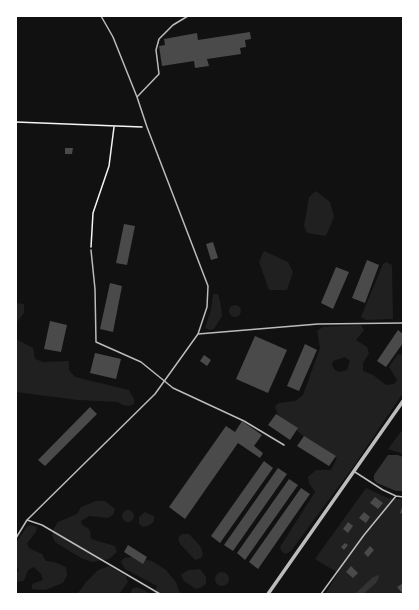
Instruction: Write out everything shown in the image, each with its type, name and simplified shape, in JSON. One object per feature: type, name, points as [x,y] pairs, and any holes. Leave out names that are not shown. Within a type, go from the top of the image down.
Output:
[{"type":"street","points":[[268,594],[403,400]]},
{"type":"lane","points":[[16,538],[27,520],[155,394],[198,334],[207,307],[208,286],[137,97],[113,37],[101,16]]},
{"type":"lane","points":[[137,97],[159,74],[156,50],[159,39],[173,25],[188,16]]},
{"type":"lane","points":[[91,250],[95,289],[96,342],[141,362],[173,388],[244,421],[284,445]]},
{"type":"lane","points":[[198,334],[318,324],[403,323]]},
{"type":"lane","points":[[353,471],[396,496],[403,496]]},
{"type":"lane","points":[[322,594],[364,535],[396,496]]},
{"type":"lane","points":[[27,520],[42,525],[160,594]]},
{"type":"path","points":[[16,122],[114,127],[147,127]]},
{"type":"path","points":[[91,250],[93,213],[109,166],[114,127]]},
{"type":"shaded area","points":[[316,191],[330,202],[334,217],[326,236],[307,233],[304,226],[309,197]]},
{"type":"shaded area","points":[[264,251],[288,262],[293,272],[287,290],[269,290],[259,262]]},
{"type":"shaded area","points":[[386,262],[392,265],[393,319],[366,320],[361,317],[383,264]]},
{"type":"shaded area","points":[[213,294],[218,294],[222,316],[214,329],[210,330],[205,328],[211,310]]},
{"type":"shaded area","points":[[16,303],[24,304],[24,313],[16,323]]},
{"type":"shaded area","points":[[237,305],[240,306],[240,316],[233,317],[230,316],[229,309],[230,306]]},
{"type":"shaded area","points":[[361,325],[364,330],[356,340],[367,347],[369,353],[363,363],[363,371],[373,375],[386,385],[394,384],[397,380],[389,367],[398,354],[403,355],[403,393],[351,470],[291,551],[286,554],[282,552],[280,547],[315,492],[309,483],[308,477],[316,470],[331,470],[337,458],[312,443],[278,415],[275,406],[279,403],[295,401],[303,395],[320,348],[317,331],[323,327]],"holes":[[[345,357],[350,361],[347,370],[340,372],[335,370],[332,365],[333,361]]]},
{"type":"shaded area","points":[[16,339],[33,348],[35,359],[43,362],[69,361],[69,370],[75,377],[129,390],[134,399],[134,404],[129,406],[122,405],[118,402],[78,400],[16,392]]},
{"type":"shaded area","points":[[403,429],[403,454],[388,449]]},
{"type":"shaded area","points":[[388,455],[398,455],[403,457],[403,491],[396,491],[377,483],[374,480],[374,475]]},
{"type":"shaded area","points":[[366,488],[388,498],[403,499],[403,594],[325,594],[338,573],[315,559]]},
{"type":"shaded area","points":[[96,501],[105,501],[115,509],[113,515],[108,518],[89,516],[81,521],[82,525],[90,531],[91,539],[115,546],[117,552],[109,559],[92,562],[81,558],[55,542],[52,535],[58,522],[77,514],[81,507]]},
{"type":"shaded area","points":[[126,510],[130,510],[134,516],[130,522],[126,522],[122,518],[122,514]]},
{"type":"shaded area","points":[[145,512],[154,516],[154,521],[150,525],[143,527],[139,524],[139,517]]},
{"type":"shaded area","points":[[31,525],[37,527],[36,532],[27,543],[29,548],[42,554],[46,561],[54,562],[66,567],[67,576],[63,583],[45,590],[32,589],[32,584],[43,580],[41,574],[34,567],[28,570],[24,581],[16,582],[16,573],[19,571],[16,564],[16,543],[27,526]]},
{"type":"shaded area","points":[[182,534],[189,534],[201,547],[203,554],[201,558],[195,560],[180,544],[178,538]]},
{"type":"shaded area","points":[[132,557],[152,561],[166,570],[176,582],[180,594],[154,594],[157,586],[125,569],[121,562],[124,558]]},
{"type":"shaded area","points":[[109,566],[126,576],[128,582],[119,594],[69,594],[78,593],[98,570]]},
{"type":"shaded area","points":[[200,569],[206,577],[206,583],[202,587],[196,589],[184,581],[181,575],[188,570]]},
{"type":"shaded area","points":[[222,572],[227,574],[229,579],[227,584],[222,586],[217,584],[215,579],[217,574]]},
{"type":"shaded area","points":[[378,575],[379,577],[376,583],[363,594],[355,594],[372,578]]},
{"type":"shaded area","points":[[137,587],[152,594],[130,594],[132,589]]},
{"type":"building","points":[[250,32],[251,39],[245,40],[246,47],[240,48],[241,54],[207,59],[209,66],[195,68],[194,61],[162,66],[159,46],[165,45],[164,39],[197,33],[198,40]]},
{"type":"building","points":[[65,148],[73,148],[72,154],[65,154]]},
{"type":"building","points":[[124,224],[135,226],[127,265],[116,263]]},
{"type":"building","points":[[213,242],[218,258],[211,260],[206,244]]},
{"type":"building","points":[[367,260],[379,265],[365,303],[352,298]]},
{"type":"building","points":[[336,267],[349,272],[333,309],[321,303]]},
{"type":"building","points":[[110,283],[122,286],[113,332],[100,329]]},
{"type":"building","points":[[50,321],[67,325],[61,352],[44,349]]},
{"type":"building","points":[[398,330],[403,334],[403,343],[386,367],[377,361]]},
{"type":"building","points":[[255,336],[287,350],[268,393],[236,379]]},
{"type":"building","points":[[305,344],[317,350],[299,391],[287,386]]},
{"type":"building","points":[[95,353],[121,359],[116,379],[90,373]]},
{"type":"building","points":[[204,355],[211,360],[207,366],[200,361]]},
{"type":"building","points":[[90,407],[97,414],[45,466],[38,460]]},
{"type":"building","points":[[276,414],[298,428],[290,440],[268,425]]},
{"type":"building","points":[[242,421],[262,435],[254,446],[263,453],[260,458],[238,443],[185,519],[169,507],[226,426],[235,432]]},
{"type":"building","points":[[304,436],[336,456],[329,466],[297,446]]},
{"type":"building","points":[[264,461],[273,468],[220,543],[211,536]]},
{"type":"building","points":[[278,468],[287,474],[233,551],[224,545]]},
{"type":"building","points":[[289,479],[298,485],[245,560],[237,553]]},
{"type":"building","points":[[301,488],[310,494],[258,569],[249,562]]},
{"type":"building","points":[[375,497],[383,503],[378,509],[370,503]]},
{"type":"building","points":[[403,504],[403,514],[400,513]]},
{"type":"building","points":[[364,512],[370,517],[366,523],[359,518]]},
{"type":"building","points":[[348,522],[353,526],[348,533],[343,529]]},
{"type":"building","points":[[345,543],[348,545],[344,550],[341,547]]},
{"type":"building","points":[[128,545],[147,557],[143,564],[124,552]]},
{"type":"building","points":[[370,546],[374,550],[368,557],[364,553]]},
{"type":"building","points":[[351,566],[358,573],[353,578],[346,572]]},
{"type":"building","points":[[402,584],[403,585],[403,594],[397,587]]}]
